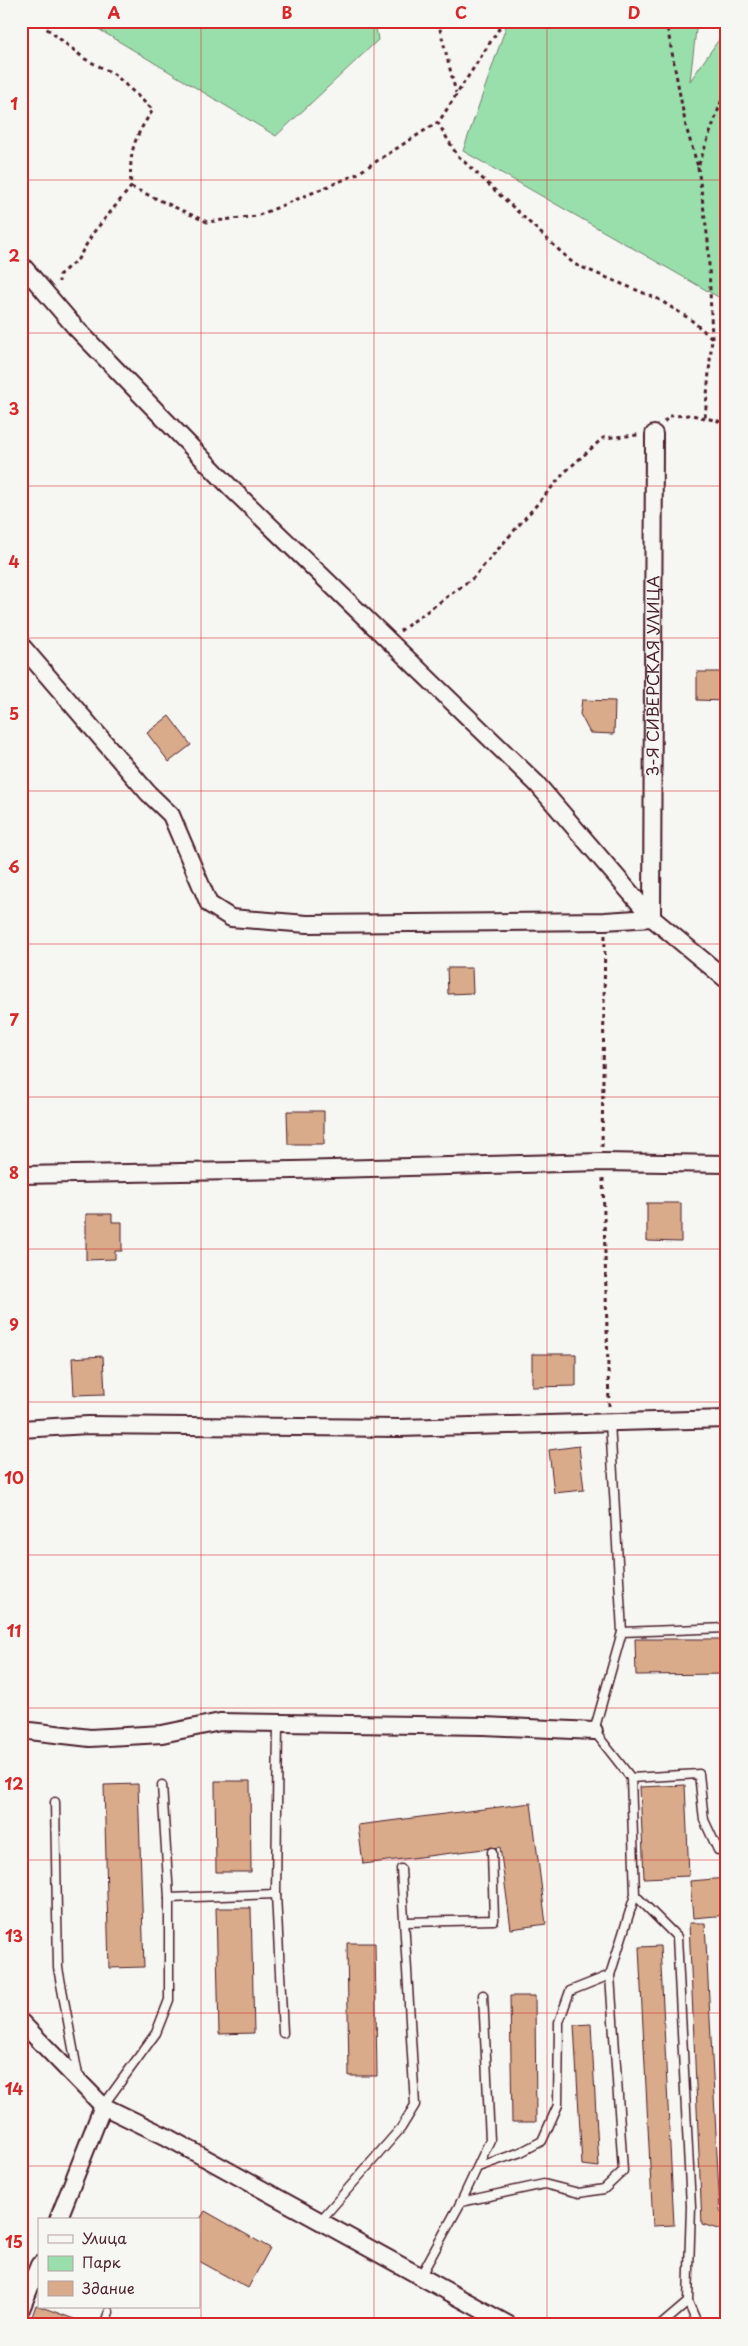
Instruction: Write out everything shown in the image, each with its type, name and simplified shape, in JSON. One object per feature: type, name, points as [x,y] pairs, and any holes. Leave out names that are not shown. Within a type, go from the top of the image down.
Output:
[{"type":"street","points":[[21,264],[58,306],[232,488],[537,784],[652,918],[727,980]]},
{"type":"street","name":"3-Я СИВЕРСКАЯ УЛИЦА","points":[[652,918],[654,434]]},
{"type":"street","points":[[21,645],[148,793],[171,815],[209,904],[231,918],[307,924],[605,921],[652,918]]},
{"type":"street","points":[[21,1175],[313,1170],[602,1162],[727,1164]]},
{"type":"street","points":[[21,1429],[88,1425],[400,1428],[727,1419]]},
{"type":"street","points":[[21,1730],[90,1738],[162,1734],[220,1722],[484,1726],[594,1731]]},
{"type":"street","points":[[21,2022],[103,2106],[165,2136],[302,2213],[320,2221],[509,2325]]},
{"type":"street","points":[[59,2218],[103,2106]]},
{"type":"street","points":[[21,2309],[38,2268]]},
{"type":"street","points":[[478,2309],[483,2325]]},
{"type":"lane","points":[[461,2202],[544,2184],[580,2193],[604,2189],[623,2171],[610,1975],[635,1895],[631,1778],[594,1731],[622,1632],[610,1422]]},
{"type":"lane","points":[[622,1632],[727,1628]]},
{"type":"lane","points":[[278,1724],[276,1894],[283,2033]]},
{"type":"lane","points":[[631,1778],[699,1774],[704,1820],[718,1850],[727,1850]]},
{"type":"lane","points":[[103,2106],[156,2034],[169,2000],[168,1898],[162,1785]]},
{"type":"lane","points":[[54,1802],[58,1968],[79,2082]]},
{"type":"lane","points":[[406,1922],[494,1920],[492,1852]]},
{"type":"lane","points":[[320,2221],[401,2128],[415,2105],[406,1922],[401,1869]]},
{"type":"lane","points":[[168,1898],[276,1894]]},
{"type":"lane","points":[[635,1895],[677,1937],[691,2206],[688,2302],[698,2325]]},
{"type":"lane","points":[[478,2166],[521,2152],[542,2141],[558,2105],[560,2022],[570,1991],[610,1975]]},
{"type":"lane","points":[[420,2277],[461,2202],[490,2140],[483,1995]]},
{"type":"lane","points":[[661,2325],[688,2302]]},
{"type":"lane","points":[[104,2325],[108,2312]]},
{"type":"path","points":[[47,21],[46,28],[58,39],[85,59],[114,74],[153,110],[138,131],[130,159],[131,188],[93,233],[78,259],[59,275],[58,306]]},
{"type":"path","points":[[438,21],[456,94]]},
{"type":"path","points":[[131,188],[207,222],[256,216],[355,175],[438,123],[504,21]]},
{"type":"path","points":[[666,21],[686,127],[698,167],[708,241],[712,338],[705,418]]},
{"type":"path","points":[[698,167],[727,85]]},
{"type":"path","points":[[438,123],[457,155],[574,264],[658,299],[690,319],[712,338]]},
{"type":"path","points":[[388,640],[472,578],[566,471],[603,438],[654,434],[669,416],[692,415],[727,423]]},
{"type":"green space","points":[[85,21],[375,21],[378,40],[276,136]]},
{"type":"green space","points":[[508,21],[697,21],[690,81],[727,28],[727,302],[463,151]]},
{"type":"building","points":[[697,672],[724,672],[724,701],[697,700]]},
{"type":"building","points":[[582,700],[615,701],[614,734],[590,733],[580,714]]},
{"type":"building","points":[[169,716],[191,745],[169,762],[147,733]]},
{"type":"building","points":[[447,968],[472,968],[473,993],[448,994]]},
{"type":"building","points":[[287,1111],[324,1111],[324,1144],[288,1144]]},
{"type":"building","points":[[647,1203],[681,1203],[681,1242],[647,1241]]},
{"type":"building","points":[[86,1214],[112,1214],[112,1222],[122,1222],[122,1251],[115,1251],[115,1259],[86,1260]]},
{"type":"building","points":[[532,1354],[576,1354],[576,1386],[532,1387]]},
{"type":"building","points":[[103,1356],[105,1394],[74,1395],[72,1358]]},
{"type":"building","points":[[579,1446],[584,1490],[554,1493],[549,1450]]},
{"type":"building","points":[[635,1639],[727,1639],[727,1674],[636,1675]]},
{"type":"building","points":[[215,1781],[250,1781],[251,1872],[216,1872]]},
{"type":"building","points":[[138,1784],[144,1967],[109,1968],[104,1785]]},
{"type":"building","points":[[685,1785],[689,1876],[644,1878],[640,1787]]},
{"type":"building","points":[[531,1803],[546,1924],[511,1929],[500,1847],[363,1864],[358,1825]]},
{"type":"building","points":[[727,1878],[727,1915],[693,1918],[690,1881]]},
{"type":"building","points":[[216,1908],[251,1908],[254,2033],[219,2034]]},
{"type":"building","points":[[689,1923],[705,1923],[720,2211],[727,2214],[727,2232],[702,2224]]},
{"type":"building","points":[[347,1943],[375,1943],[377,2076],[349,2076]]},
{"type":"building","points":[[660,1946],[674,2225],[653,2226],[639,1947]]},
{"type":"building","points":[[510,1996],[535,1996],[536,2122],[512,2122]]},
{"type":"building","points":[[591,2024],[599,2167],[582,2165],[574,2025]]},
{"type":"building","points":[[205,2211],[270,2248],[248,2288],[200,2262],[200,2219]]},
{"type":"building","points":[[36,2305],[38,2308],[44,2308],[85,2323],[85,2325],[29,2325]]}]
